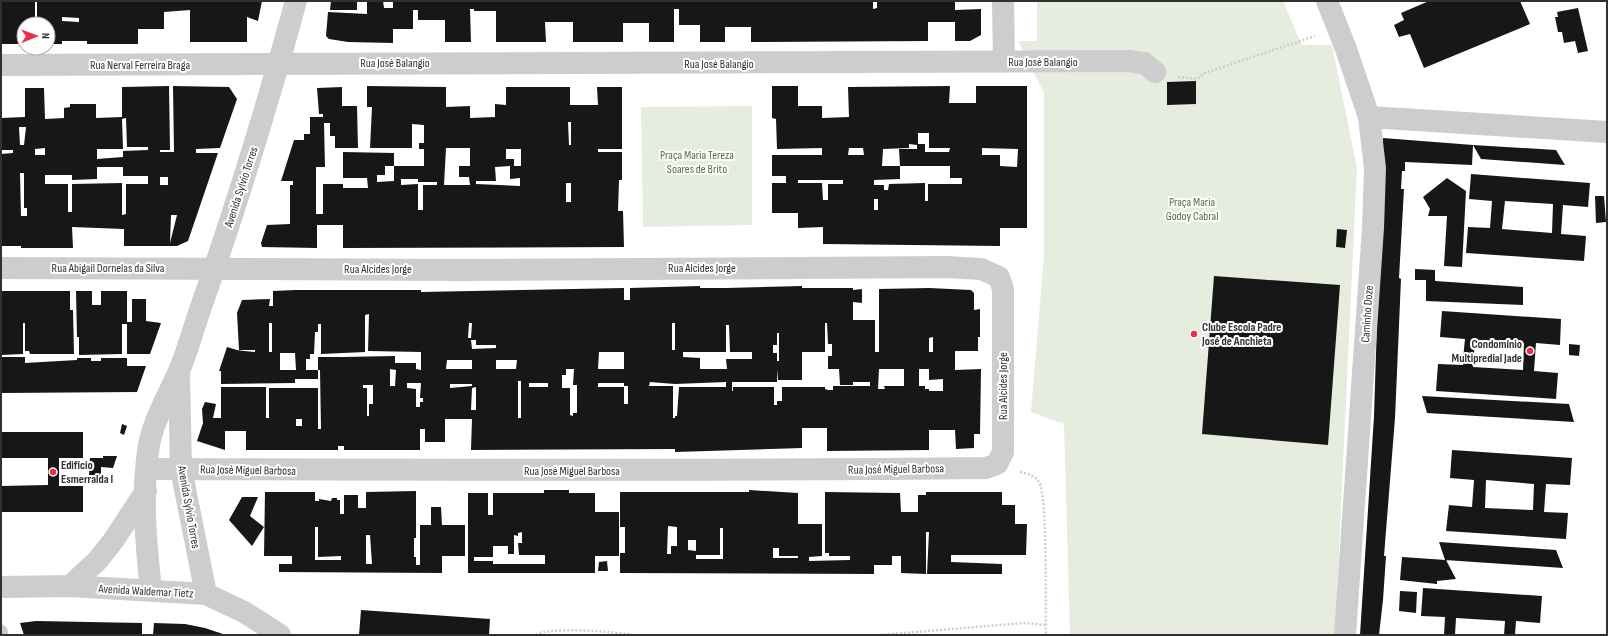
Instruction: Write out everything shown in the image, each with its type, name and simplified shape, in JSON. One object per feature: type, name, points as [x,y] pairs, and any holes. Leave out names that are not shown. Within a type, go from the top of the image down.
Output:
[{"type":"street","name":"Avenida Sylvio Torres","points":[[151,590],[147,548],[146,491],[147,468],[152,433],[160,411],[179,371],[215,268],[279,64],[296,1]]},
{"type":"street","points":[[1004,1],[1004,62]]},
{"type":"street","name":"Caminho Doze","points":[[1327,1],[1338,27],[1369,117],[1375,168],[1373,228],[1345,635]]},
{"type":"street","name":"Rua José Balangio","points":[[279,64],[1128,61],[1144,64],[1155,72]]},
{"type":"street","name":"Rua Nerval Ferreira Braga","points":[[1,65],[279,64]]},
{"type":"street","points":[[1369,117],[1607,132]]},
{"type":"street","name":"Rua Abigail Dornelas da Silva","points":[[1,268],[215,268]]},
{"type":"street","name":"Rua Alcides Jorge","points":[[215,268],[469,270],[981,268],[999,277],[1003,289],[1003,452],[997,464]]},
{"type":"street","name":"Avenida Sylvio Torres","points":[[179,371],[181,469],[206,594]]},
{"type":"street","name":"Rua José Miguel Barbosa","points":[[147,468],[340,471],[744,471],[986,468],[997,464]]},
{"type":"street","points":[[70,586],[97,562],[113,541],[146,491]]},
{"type":"street","name":"Avenida Waldemar Tietz","points":[[1,587],[70,586],[206,594],[244,612],[280,635]]},
{"type":"lane","points":[[1,631],[2,635]]},
{"type":"path","points":[[1155,72],[1197,79],[1205,73],[1338,27]]},
{"type":"path","points":[[997,464],[1032,475],[1039,482],[1044,528],[1046,635]]},
{"type":"path","points":[[880,635],[1024,623],[1046,625]]},
{"type":"path","points":[[536,635],[540,633],[564,630],[638,635]]},
{"type":"green space","name":"Praça Maria Godoy Cabral","points":[[1037,1],[1283,1],[1302,45],[1332,45],[1357,168],[1335,635],[1070,635],[1064,424],[1031,412],[1044,255],[1044,93],[1018,41],[1037,41]]},
{"type":"green space","name":"Praça Maria Tereza Soares de Brito","points":[[752,106],[752,225],[643,227],[641,107]]},
{"type":"building","points":[[1,1],[35,1],[35,16],[16,16],[16,44],[1,44]]},
{"type":"building","points":[[37,1],[262,1],[258,21],[247,17],[247,42],[190,42],[190,10],[164,12],[164,29],[138,29],[138,44],[87,44],[87,41],[62,41],[62,44],[56,44],[56,16],[37,16]],"holes":[[[62,17],[79,18],[79,22],[62,21]]]},
{"type":"building","points":[[331,1],[357,1],[357,10],[330,10]]},
{"type":"building","points":[[367,1],[383,1],[384,8],[393,8],[393,1],[873,1],[873,9],[877,8],[877,1],[955,1],[955,10],[981,9],[981,35],[970,41],[955,41],[955,22],[928,22],[928,41],[751,42],[751,27],[725,27],[725,42],[700,42],[700,25],[679,25],[679,9],[674,9],[674,42],[649,42],[649,23],[623,23],[623,42],[573,42],[573,22],[545,22],[546,42],[496,42],[496,11],[474,11],[474,9],[470,9],[471,42],[445,42],[445,20],[418,20],[418,10],[413,10],[413,29],[393,29],[393,43],[348,42],[329,39],[326,36],[328,12],[367,14]]},
{"type":"building","points":[[1429,1],[1520,1],[1530,24],[1424,68],[1410,34],[1399,37],[1394,25],[1404,20],[1401,13]]},
{"type":"building","points":[[1578,8],[1588,51],[1578,53],[1575,41],[1564,43],[1562,32],[1558,32],[1555,17],[1558,17],[1557,12]]},
{"type":"building","points":[[1196,81],[1196,104],[1167,105],[1167,82]]},
{"type":"building","points":[[169,86],[170,150],[160,150],[160,152],[174,152],[173,86],[229,87],[237,99],[220,148],[196,149],[196,153],[218,153],[188,241],[177,246],[124,246],[124,229],[72,227],[73,248],[21,248],[21,246],[1,246],[1,154],[13,153],[13,150],[1,150],[1,118],[25,117],[25,88],[44,88],[45,119],[64,118],[64,108],[70,107],[70,104],[96,104],[96,118],[122,117],[122,87]],"holes":[[[126,118],[127,147],[148,147],[148,150],[123,151],[123,157],[97,159],[97,149],[123,149],[122,119]],[[19,127],[26,127],[24,145],[20,145]],[[45,148],[45,155],[35,155],[35,149]],[[97,167],[123,167],[123,176],[148,176],[148,184],[126,184],[126,214],[122,215],[122,183],[72,184],[72,212],[68,212],[68,184],[45,184],[45,175],[72,175],[72,180],[97,179]],[[20,173],[24,173],[24,208],[27,208],[27,216],[21,216]],[[160,177],[168,177],[168,185],[160,185]],[[171,215],[177,215],[170,243]]]},
{"type":"building","points":[[367,86],[446,87],[446,107],[470,106],[470,118],[495,117],[495,104],[506,105],[506,87],[570,87],[570,105],[598,105],[597,87],[622,87],[622,149],[598,149],[598,152],[622,152],[622,180],[619,180],[618,211],[623,211],[624,247],[343,248],[343,225],[317,225],[317,248],[262,247],[261,243],[267,225],[290,224],[290,185],[293,185],[293,181],[281,181],[294,140],[304,140],[304,134],[310,134],[310,117],[323,117],[323,114],[319,114],[317,88],[342,87],[342,106],[357,106],[358,148],[335,148],[335,136],[330,136],[330,123],[324,123],[325,167],[316,167],[316,214],[323,214],[323,184],[343,184],[343,188],[368,188],[367,178],[343,178],[343,152],[394,153],[394,166],[424,166],[424,149],[419,149],[419,143],[424,143],[424,125],[412,124],[412,148],[370,148],[372,107],[367,107]],"holes":[[[568,122],[571,122],[571,145],[569,145]],[[446,148],[470,148],[470,166],[459,166],[459,177],[469,177],[470,185],[444,185]],[[506,149],[521,149],[521,166],[514,166],[514,159],[506,159]],[[385,166],[394,166],[394,181],[377,182],[377,175],[385,175]],[[510,166],[510,179],[520,178],[520,186],[476,184],[476,181],[496,181],[495,167]],[[401,179],[418,179],[418,182],[437,182],[437,185],[423,185],[423,210],[418,210],[418,184],[401,185]],[[566,183],[571,183],[571,202],[566,202]]]},
{"type":"building","points":[[772,86],[798,86],[798,106],[822,106],[822,118],[849,117],[848,87],[950,86],[949,103],[976,103],[976,86],[1027,86],[1027,228],[1000,228],[1000,246],[823,244],[823,227],[798,228],[798,213],[772,213],[772,183],[786,183],[786,176],[772,176],[772,155],[822,155],[822,148],[777,149],[776,119],[772,118]],"holes":[[[918,133],[929,133],[929,148],[950,148],[949,152],[925,152],[925,144],[918,144]],[[909,144],[917,145],[917,149],[899,149],[900,166],[882,166],[883,149],[909,148]],[[849,148],[863,148],[864,155],[848,155]],[[982,148],[1018,149],[1017,167],[1000,166],[1000,155],[982,155]],[[900,166],[950,166],[950,178],[962,178],[962,184],[928,184],[928,201],[925,201],[925,183],[889,184],[888,190],[884,190],[884,185],[874,185],[874,180],[900,179]],[[798,180],[843,180],[843,184],[828,184],[828,200],[823,200],[822,183],[798,183]],[[874,199],[878,199],[878,210],[874,210]]]},
{"type":"building","points":[[1383,138],[1473,145],[1472,165],[1405,162],[1405,171],[1402,171],[1401,189],[1404,189],[1399,278],[1401,279],[1395,418],[1384,556],[1386,556],[1383,600],[1379,635],[1360,635],[1374,416]]},
{"type":"building","points":[[1473,145],[1556,150],[1565,165],[1481,159]]},
{"type":"building","points":[[1471,174],[1590,183],[1588,207],[1563,205],[1561,234],[1586,236],[1584,261],[1466,253],[1468,227],[1490,228],[1492,201],[1469,199]],"holes":[[[1505,201],[1553,204],[1552,233],[1502,229]]]},
{"type":"building","points":[[1447,178],[1466,191],[1462,267],[1444,266],[1447,216],[1428,216],[1430,209],[1423,197]]},
{"type":"building","points":[[1595,196],[1604,196],[1606,222],[1596,223]]},
{"type":"building","points":[[1337,229],[1347,230],[1345,248],[1336,247]]},
{"type":"building","points":[[1415,269],[1435,270],[1435,281],[1523,287],[1523,305],[1426,301],[1426,280],[1415,280]]},
{"type":"building","points":[[1214,276],[1340,285],[1328,445],[1202,434]]},
{"type":"building","points":[[802,286],[802,288],[862,289],[862,303],[853,302],[853,320],[875,320],[875,352],[879,352],[879,289],[929,288],[971,290],[974,293],[974,310],[980,309],[980,337],[978,337],[978,351],[955,351],[955,370],[981,369],[980,434],[974,434],[974,448],[956,449],[955,430],[929,430],[929,450],[827,451],[827,428],[802,428],[802,448],[675,452],[675,449],[471,450],[472,419],[445,419],[445,442],[425,442],[425,429],[420,429],[420,450],[344,450],[344,446],[338,446],[338,450],[246,450],[246,431],[225,431],[225,450],[197,441],[203,423],[202,409],[205,402],[216,404],[213,418],[221,418],[221,387],[266,387],[266,418],[269,418],[269,388],[318,388],[318,429],[321,429],[320,370],[318,370],[318,379],[295,379],[295,383],[221,384],[221,371],[219,371],[227,347],[237,350],[255,352],[255,350],[239,350],[237,313],[242,300],[270,299],[269,306],[273,306],[273,291],[295,290],[421,290],[421,292],[624,288],[624,300],[630,300],[630,288]],"holes":[[[369,314],[368,351],[421,352],[421,370],[416,369],[416,363],[395,363],[395,356],[318,357],[318,370],[306,370],[306,359],[310,359],[310,354],[314,354],[315,332],[318,332],[318,324],[321,324],[321,354],[365,352],[365,315]],[[269,323],[272,323],[272,352],[269,352]],[[469,323],[472,323],[471,338],[468,338]],[[672,323],[675,323],[675,350],[672,350]],[[825,323],[827,323],[828,344],[832,344],[832,356],[828,356],[828,369],[839,369],[840,385],[853,385],[853,382],[870,382],[870,386],[833,386],[833,390],[825,389],[825,387],[782,387],[782,401],[777,401],[777,405],[774,405],[774,387],[733,387],[732,391],[732,382],[777,382],[777,369],[778,380],[802,380],[802,352],[825,352]],[[726,325],[729,325],[730,352],[752,352],[752,359],[726,359],[727,369],[700,369],[700,358],[683,357],[683,352],[726,352]],[[777,333],[779,333],[779,361],[777,361],[777,353],[773,353],[773,345],[777,345]],[[933,337],[933,352],[929,352],[929,338]],[[471,340],[476,340],[476,345],[496,345],[496,348],[472,349]],[[599,352],[624,352],[624,369],[598,369]],[[280,353],[295,353],[296,370],[280,370]],[[447,360],[472,360],[472,369],[446,369]],[[496,360],[517,360],[516,369],[496,369]],[[390,369],[396,370],[395,386],[390,386]],[[566,369],[574,369],[573,385],[577,385],[577,413],[573,413],[573,416],[570,415],[570,388],[562,388],[562,375],[566,375]],[[879,369],[904,369],[904,386],[884,386],[885,389],[878,389]],[[919,369],[929,369],[929,380],[943,379],[943,391],[929,391],[929,389],[925,389],[925,386],[919,386]],[[518,381],[521,381],[521,418],[518,418]],[[650,382],[675,384],[726,382],[726,387],[679,387],[677,416],[675,416],[675,418],[673,418],[673,386],[649,386]],[[407,383],[421,383],[420,398],[423,398],[423,402],[420,402],[420,407],[416,407],[416,389],[407,388]],[[529,383],[548,383],[548,387],[529,387]],[[598,383],[624,383],[624,386],[628,386],[628,404],[624,404],[624,387],[598,387]],[[450,384],[472,384],[472,386],[450,388]],[[363,385],[373,385],[373,404],[369,404],[369,416],[367,416],[367,388],[363,388]],[[476,387],[476,410],[471,410],[472,388]],[[296,419],[302,419],[302,426],[296,426]]]},
{"type":"building","points":[[1,291],[70,291],[70,310],[73,310],[74,354],[30,354],[29,351],[25,351],[25,323],[23,323],[23,354],[1,355]]},
{"type":"building","points":[[76,291],[92,291],[92,305],[101,305],[101,291],[127,291],[127,322],[132,322],[132,299],[146,299],[146,321],[161,323],[150,354],[127,354],[127,324],[122,324],[122,354],[79,355]]},
{"type":"building","name":"Condomínio Multipredial Jade","points":[[1442,311],[1561,319],[1560,345],[1536,343],[1534,371],[1558,373],[1556,399],[1436,391],[1438,364],[1463,365],[1465,339],[1440,337]],"holes":[[[1475,340],[1524,343],[1523,370],[1473,367]]]},
{"type":"building","points":[[1569,344],[1580,345],[1579,356],[1569,355]]},
{"type":"building","points":[[1,357],[25,357],[25,363],[77,360],[77,358],[91,358],[91,361],[101,361],[101,358],[127,358],[127,366],[146,366],[137,392],[1,393]]},
{"type":"building","points":[[1422,396],[1569,404],[1574,422],[1427,413]]},
{"type":"building","points":[[122,424],[127,426],[124,435],[120,433]]},
{"type":"building","name":"Edifício Esmerralda I","points":[[1,432],[83,432],[83,458],[59,458],[59,486],[83,486],[83,512],[1,512],[1,486],[48,485],[48,458],[1,458]]},
{"type":"building","points":[[1452,450],[1572,458],[1570,485],[1546,484],[1544,512],[1568,513],[1566,539],[1446,531],[1449,505],[1472,507],[1474,480],[1450,478]],"holes":[[[1486,480],[1534,484],[1533,510],[1485,508]]]},
{"type":"building","points":[[103,456],[117,456],[113,468],[101,467],[101,475],[89,475],[90,458],[103,458]]},
{"type":"building","points":[[544,490],[569,490],[569,493],[595,493],[595,512],[619,512],[619,556],[595,556],[595,573],[468,573],[468,493],[488,493],[488,515],[493,515],[493,493],[544,493]],"holes":[[[522,532],[522,543],[518,543],[519,555],[545,555],[545,564],[493,564],[493,561],[474,561],[474,557],[493,557],[493,546],[508,546],[508,554],[514,554],[514,535],[518,536],[518,533]]]},
{"type":"building","points":[[749,490],[798,493],[798,524],[822,524],[822,556],[809,557],[809,561],[850,560],[850,556],[829,556],[829,553],[825,553],[825,492],[900,493],[901,512],[918,512],[918,495],[926,495],[926,492],[1002,492],[1002,505],[1015,505],[1015,524],[1027,524],[1026,555],[951,555],[951,562],[1002,564],[1002,574],[927,574],[929,532],[926,532],[926,574],[901,573],[901,556],[892,556],[892,565],[874,565],[874,574],[620,573],[620,553],[625,553],[625,527],[620,527],[620,492],[749,492]],"holes":[[[668,526],[677,527],[677,546],[671,546],[671,554],[667,554]],[[720,528],[723,528],[723,559],[696,559],[696,555],[720,555]],[[688,540],[696,540],[696,551],[688,550]],[[773,548],[779,548],[779,556],[798,556],[798,558],[773,558]]]},
{"type":"building","points":[[416,491],[416,538],[414,538],[414,557],[416,557],[416,565],[420,565],[420,525],[431,525],[431,507],[441,507],[442,525],[465,525],[465,556],[442,556],[442,573],[279,572],[279,564],[292,564],[292,556],[264,556],[265,492],[315,492],[315,501],[319,501],[319,499],[331,501],[332,498],[337,498],[337,500],[340,500],[340,514],[344,514],[344,495],[358,495],[358,508],[366,508],[366,492]],"holes":[[[315,527],[318,527],[318,557],[341,556],[341,560],[315,560]],[[366,535],[370,535],[372,564],[366,564]]]},
{"type":"building","points":[[242,497],[258,497],[250,516],[264,527],[252,546],[229,520]]},
{"type":"building","points":[[1439,542],[1556,550],[1563,568],[1445,560]]},
{"type":"building","points":[[1402,557],[1446,560],[1456,579],[1437,581],[1437,584],[1400,580]]},
{"type":"building","points":[[607,561],[608,571],[598,571],[599,562]]},
{"type":"building","points":[[1423,588],[1542,596],[1540,623],[1516,621],[1515,635],[1504,635],[1505,621],[1456,618],[1455,635],[1444,635],[1445,617],[1421,616]]},
{"type":"building","points":[[1400,591],[1417,592],[1416,613],[1399,611]]},
{"type":"building","points":[[361,610],[490,619],[489,635],[359,635]]},
{"type":"building","points":[[36,621],[142,623],[142,635],[24,635],[20,623]]},
{"type":"building","points":[[154,623],[185,624],[205,628],[226,635],[153,635]]},
{"type":"place","name":"Clube Escola Padre José de Anchieta","points":[[1194,334]]},
{"type":"place","name":"Condomínio Multipredial Jade","points":[[1530,351]]},
{"type":"place","name":"Edifício Esmerralda I","points":[[53,472]]}]
